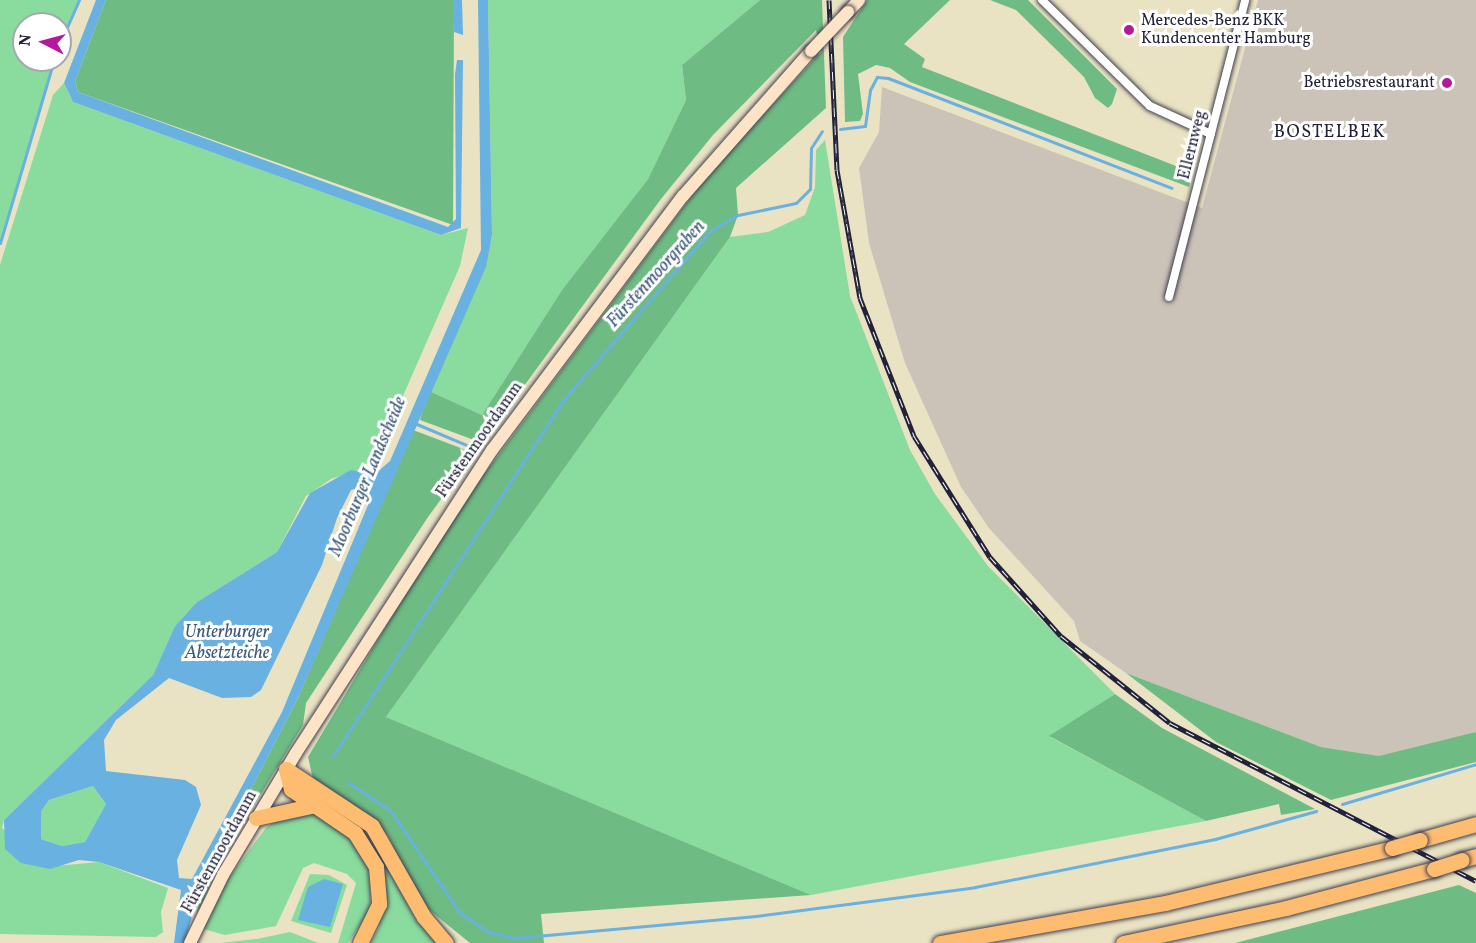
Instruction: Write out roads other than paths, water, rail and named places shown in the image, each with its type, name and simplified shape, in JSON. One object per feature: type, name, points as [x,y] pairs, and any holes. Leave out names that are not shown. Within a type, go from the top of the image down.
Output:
[{"type":"highway","points":[[286,769],[291,789],[355,833],[376,867],[379,904],[360,943]]},
{"type":"highway","points":[[286,769],[372,825],[392,851],[423,917],[446,943]]},
{"type":"highway","points":[[256,818],[315,804]]},
{"type":"highway","points":[[940,943],[1165,903],[1392,848],[1476,824]]},
{"type":"highway","points":[[1123,943],[1286,908],[1469,858]]},
{"type":"main road","name":"Fürstenmoordamm","points":[[190,943],[256,818],[286,769],[492,450],[683,195],[859,0]]},
{"type":"street","points":[[1042,0],[1150,106],[1211,134]]},
{"type":"street","name":"Ellernweg","points":[[1169,297],[1245,0]]},
{"type":"water","points":[[96,0],[106,0],[75,81],[78,92],[448,227],[456,219],[455,74],[457,60],[463,60],[461,228],[441,235],[73,102],[64,83],[68,72],[72,72],[72,62]]},
{"type":"water","points":[[454,0],[462,0],[463,35],[454,32]]},
{"type":"water","name":"Unterburger Absetzteiche","points":[[478,0],[488,0],[492,235],[486,267],[298,698],[202,884],[184,943],[174,943],[181,890],[99,862],[79,860],[50,869],[21,863],[5,849],[4,820],[153,675],[175,626],[197,602],[277,552],[310,493],[351,470],[375,474],[390,461],[481,250]],"holes":[[[358,488],[368,495],[368,505],[282,712],[192,879],[179,878],[177,860],[201,805],[196,787],[185,780],[106,771],[104,740],[116,720],[169,678],[222,698],[251,697],[261,690],[322,565],[337,518],[351,490]],[[93,786],[106,804],[85,842],[62,846],[41,839],[41,811],[49,800]]]},
{"type":"water","points":[[324,879],[343,884],[330,927],[298,920],[308,887]]},
{"type":"waterway","points":[[72,16],[79,0]]},
{"type":"waterway","points":[[0,243],[50,72]]},
{"type":"waterway","name":"Fürstenmoorgraben","points":[[840,129],[865,126],[870,90],[877,77],[888,78],[1171,188]]},
{"type":"waterway","name":"Fürstenmoorgraben","points":[[333,756],[564,399],[710,231],[738,215],[796,203],[810,189],[811,148],[822,131]]},
{"type":"waterway","name":"Moorburger Landscheide","points":[[412,422],[469,446]]},
{"type":"waterway","points":[[1342,804],[1476,764]]},
{"type":"waterway","points":[[349,783],[390,810],[460,913],[488,932],[514,938],[756,916],[975,887],[1215,839],[1316,811]]},
{"type":"railway","points":[[829,0],[837,170],[860,298],[914,436],[990,557],[1061,636],[1170,723],[1476,881]]},
{"type":"place","name":"Mercedes-Benz BKK Kundencenter Hamburg","points":[[1129,30]]},
{"type":"place","name":"Betriebsrestaurant","points":[[1447,83]]},
{"type":"district","name":"BOSTELBEK","points":[[1330,133]]}]
